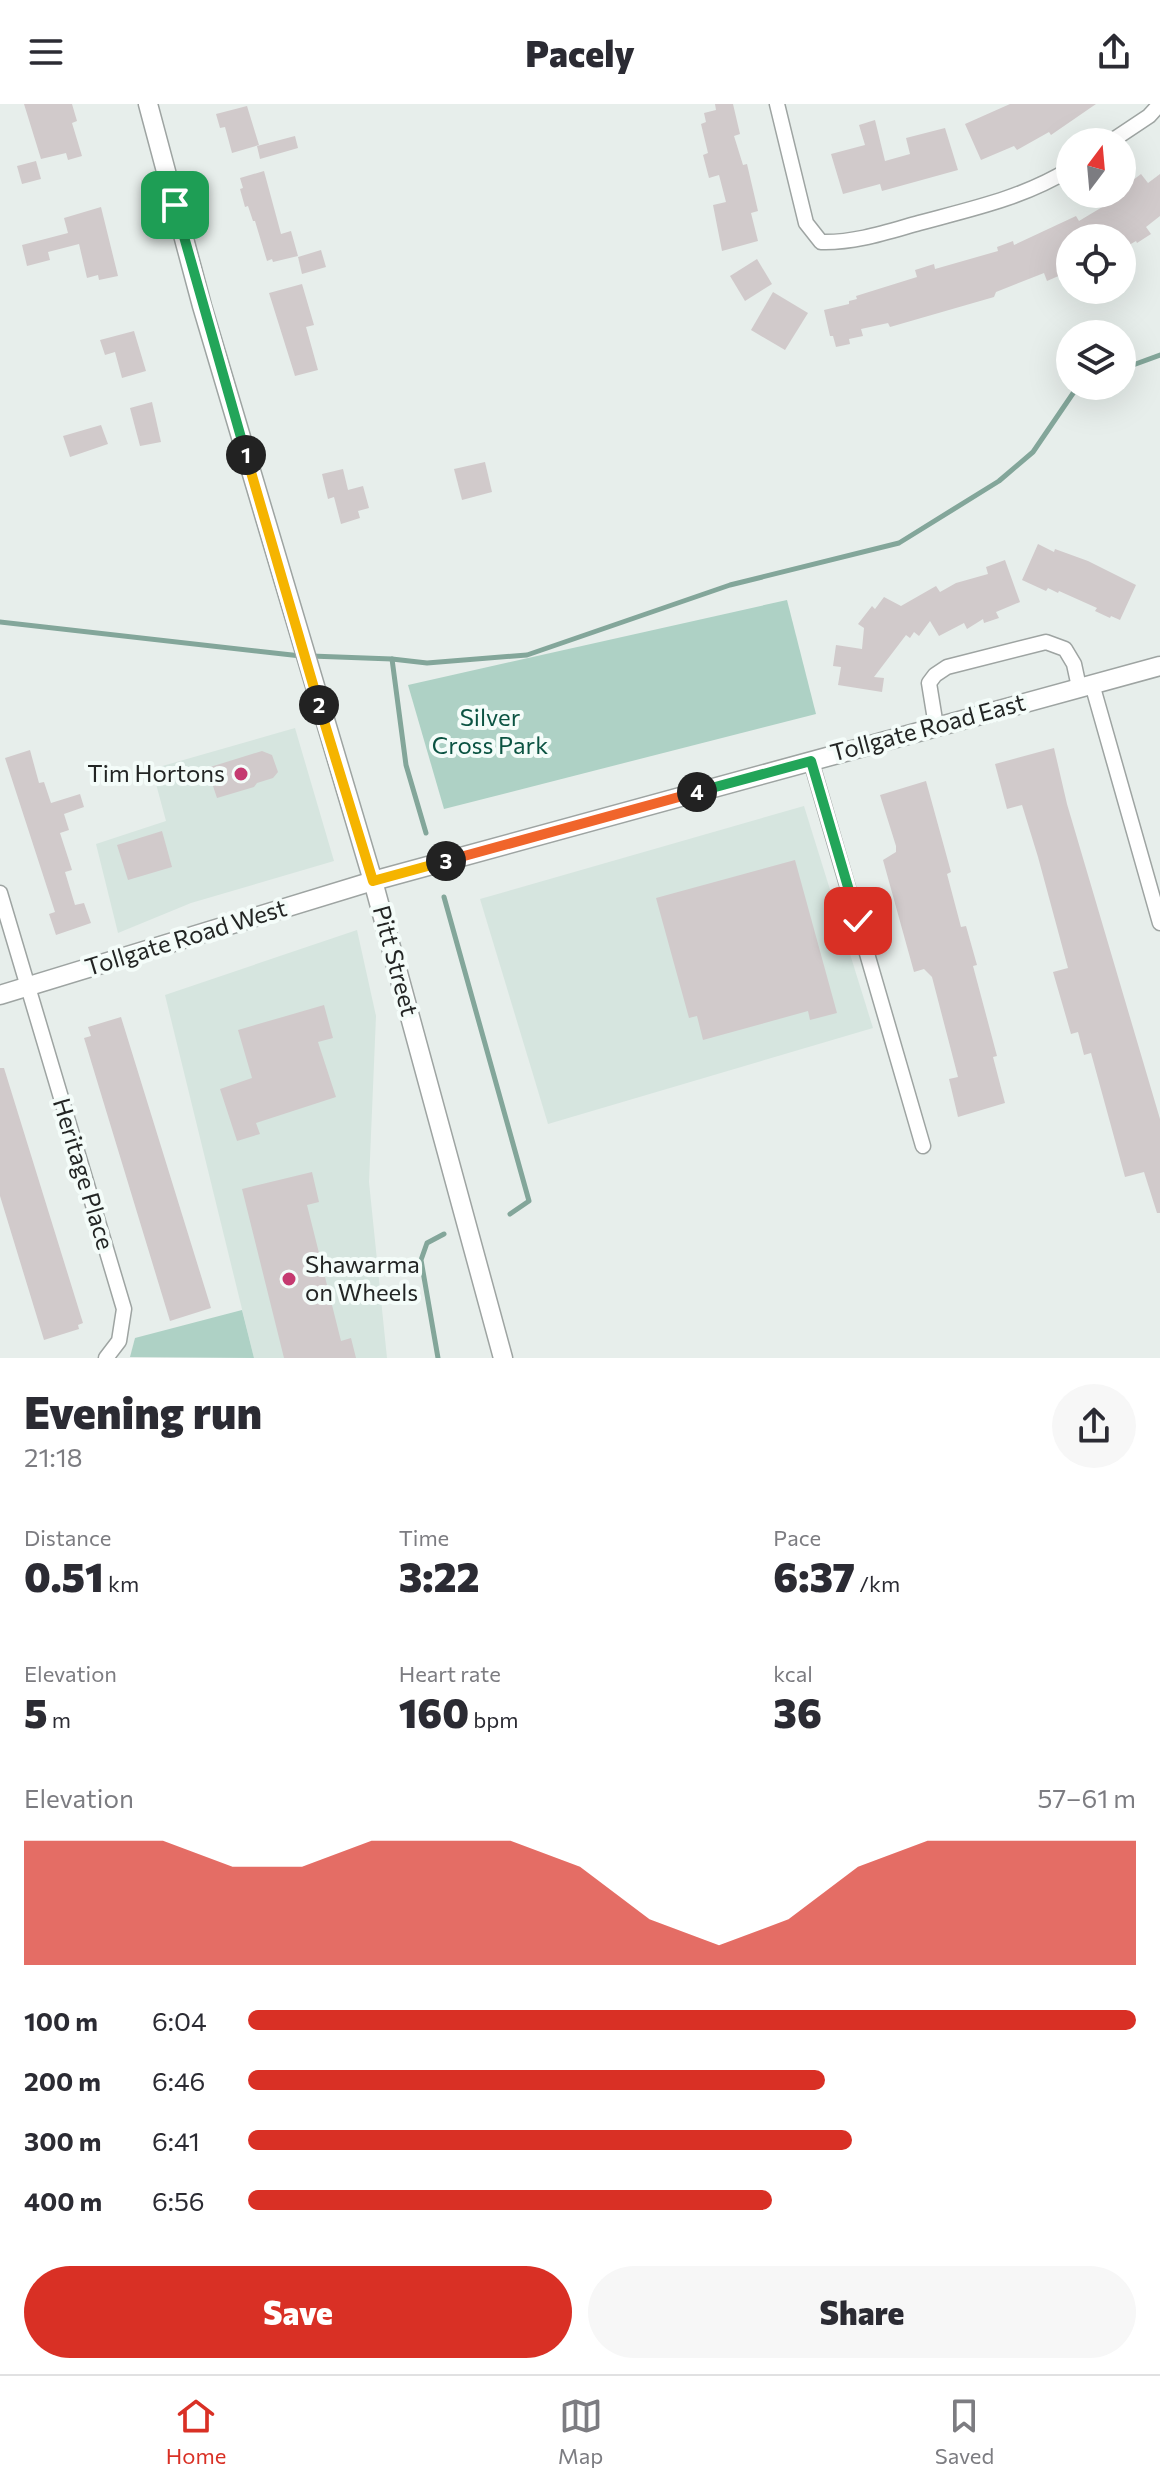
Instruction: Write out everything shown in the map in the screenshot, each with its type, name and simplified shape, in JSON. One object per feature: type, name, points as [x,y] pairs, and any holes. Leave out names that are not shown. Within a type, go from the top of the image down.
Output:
[{"type":"street","name":"Pitt Street","points":[[148,104],[202,306],[373,881],[503,1358]]},
{"type":"street","points":[[777,104],[806,223],[821,242],[858,239],[999,202],[1056,178]]},
{"type":"street","points":[[1131,128],[1160,104]]},
{"type":"street","points":[[936,726],[929,683],[947,667],[1046,642],[1065,649],[1085,685],[1155,888],[1160,923]]},
{"type":"street","name":"Tollgate Road East","points":[[373,881],[1160,666]]},
{"type":"street","points":[[811,761],[923,1146]]},
{"type":"street","name":"Tollgate Road West","points":[[0,995],[373,881]]},
{"type":"street","name":"Heritage Place","points":[[0,893],[124,1309],[119,1341],[106,1358]]},
{"type":"shaded area","points":[[295,728],[334,861],[191,903],[118,933],[96,844],[166,821],[152,769]]},
{"type":"shaded area","points":[[804,806],[873,1028],[548,1124],[480,899]]},
{"type":"shaded area","points":[[357,930],[376,1016],[369,1182],[387,1358],[254,1358],[165,995]]},
{"type":"green space","name":"Silver Cross Park","points":[[787,600],[816,714],[444,809],[408,685]]},
{"type":"green space","points":[[242,1310],[254,1358],[130,1357],[135,1338]]},
{"type":"building","points":[[24,104],[72,104],[77,121],[72,123],[82,156],[68,160],[66,153],[41,159]]},
{"type":"building","points":[[715,104],[733,104],[740,134],[734,136],[743,165],[747,164],[758,211],[751,213],[758,241],[722,251],[713,205],[726,202],[719,175],[709,178],[703,155],[708,153],[701,124],[706,122],[704,113],[716,110]]},
{"type":"building","points":[[1010,104],[1096,104],[1061,128],[1056,128],[1051,135],[1049,132],[1017,150],[1014,146],[981,160],[965,124]]},
{"type":"building","points":[[247,106],[259,145],[232,153],[225,127],[220,128],[216,114]]},
{"type":"building","points":[[875,120],[885,161],[910,154],[906,138],[945,128],[958,170],[882,191],[880,184],[843,194],[831,154],[865,145],[859,125]]},
{"type":"building","points":[[295,136],[298,148],[260,159],[257,146]]},
{"type":"building","points":[[36,161],[41,179],[22,184],[17,166]]},
{"type":"building","points":[[264,171],[281,234],[291,231],[298,256],[267,261],[255,221],[248,206],[245,207],[240,178]]},
{"type":"building","points":[[1141,174],[1148,183],[1160,174],[1160,216],[1146,227],[1151,234],[1137,243],[1136,224],[1059,224],[1076,216],[1079,221],[1101,208],[1136,208],[1136,178]]},
{"type":"building","points":[[101,207],[118,276],[99,280],[98,275],[87,278],[79,244],[48,252],[50,260],[27,266],[22,245],[68,233],[64,218]]},
{"type":"building","points":[[1056,225],[1056,277],[1047,281],[1044,273],[996,292],[994,297],[890,327],[888,323],[861,329],[863,336],[849,339],[850,344],[836,347],[833,336],[830,336],[824,310],[849,304],[849,301],[857,299],[856,296],[917,277],[915,270],[934,264],[935,269],[998,251],[997,247],[1013,241],[1014,245]]},
{"type":"building","points":[[321,250],[326,267],[302,274],[298,257]]},
{"type":"building","points":[[757,259],[772,284],[745,301],[730,276]]},
{"type":"building","points":[[302,284],[314,325],[306,327],[318,370],[295,376],[269,293]]},
{"type":"building","points":[[773,292],[808,313],[785,350],[751,330]]},
{"type":"building","points":[[134,331],[146,371],[122,378],[115,352],[105,355],[100,340]]},
{"type":"building","points":[[152,402],[161,442],[140,446],[130,408]]},
{"type":"building","points":[[101,425],[108,444],[70,457],[63,436]]},
{"type":"building","points":[[485,462],[492,492],[462,500],[454,469]]},
{"type":"building","points":[[343,469],[348,490],[363,486],[369,508],[358,511],[360,518],[341,524],[334,497],[328,499],[322,474]]},
{"type":"building","points":[[1038,544],[1054,552],[1055,549],[1088,561],[1136,585],[1120,620],[1095,611],[1097,608],[1059,591],[1048,588],[1046,591],[1022,580]]},
{"type":"building","points":[[1005,560],[1020,602],[996,612],[999,618],[984,623],[983,619],[967,629],[964,623],[939,636],[930,621],[919,636],[914,632],[910,638],[906,635],[874,677],[884,678],[882,692],[838,685],[841,667],[833,666],[836,645],[862,649],[864,628],[858,624],[872,606],[875,609],[884,597],[901,606],[936,586],[940,592],[956,583],[988,574],[986,567]]},
{"type":"building","points":[[1054,748],[1067,804],[1160,1119],[1160,1213],[1157,1213],[1144,1172],[1125,1177],[1091,1053],[1084,1055],[1078,1032],[1071,1034],[1053,972],[1068,968],[1038,857],[1022,805],[1007,809],[995,764]]},
{"type":"building","points":[[30,750],[39,783],[44,782],[51,803],[80,794],[84,807],[64,814],[69,830],[60,833],[72,870],[65,872],[75,905],[84,903],[91,923],[56,935],[49,914],[55,912],[5,758]]},
{"type":"building","name":"Tim Hortons","points":[[262,751],[272,755],[278,772],[273,778],[217,798],[207,768]]},
{"type":"building","points":[[926,781],[951,872],[947,874],[961,927],[966,926],[977,965],[973,966],[997,1056],[993,1057],[1005,1103],[958,1117],[949,1079],[958,1077],[932,977],[924,969],[914,972],[883,860],[896,852],[896,846],[880,795]]},
{"type":"building","points":[[162,831],[172,867],[128,880],[117,845]]},
{"type":"building","points":[[795,860],[837,1013],[810,1020],[808,1011],[703,1040],[697,1016],[689,1018],[656,898]]},
{"type":"building","points":[[324,1005],[333,1038],[318,1042],[336,1097],[256,1123],[260,1134],[237,1141],[220,1089],[252,1078],[238,1030]]},
{"type":"building","points":[[121,1017],[211,1308],[170,1321],[84,1038],[91,1036],[88,1027]]},
{"type":"building","points":[[0,1068],[4,1068],[83,1323],[78,1325],[79,1329],[44,1340],[0,1196]]},
{"type":"building","points":[[312,1172],[319,1202],[307,1205],[341,1341],[351,1338],[356,1358],[284,1358],[242,1189]]},
{"type":"waterway","points":[[1136,364],[1160,355]]},
{"type":"waterway","points":[[311,656],[427,663],[527,655],[730,585],[899,543],[999,481],[1033,452],[1068,400]]},
{"type":"waterway","points":[[0,622],[301,656]]},
{"type":"waterway","points":[[392,659],[406,765],[426,833]]},
{"type":"waterway","points":[[444,897],[529,1201],[510,1214]]},
{"type":"waterway","points":[[438,1358],[421,1260],[427,1243],[444,1234]]},
{"type":"place","name":"Tim Hortons","points":[[241,774]]},
{"type":"place","name":"Shawarma on Wheels","points":[[289,1279]]},
{"type":"route","points":[[175,205],[312,683],[373,881],[811,761],[858,921]]}]
